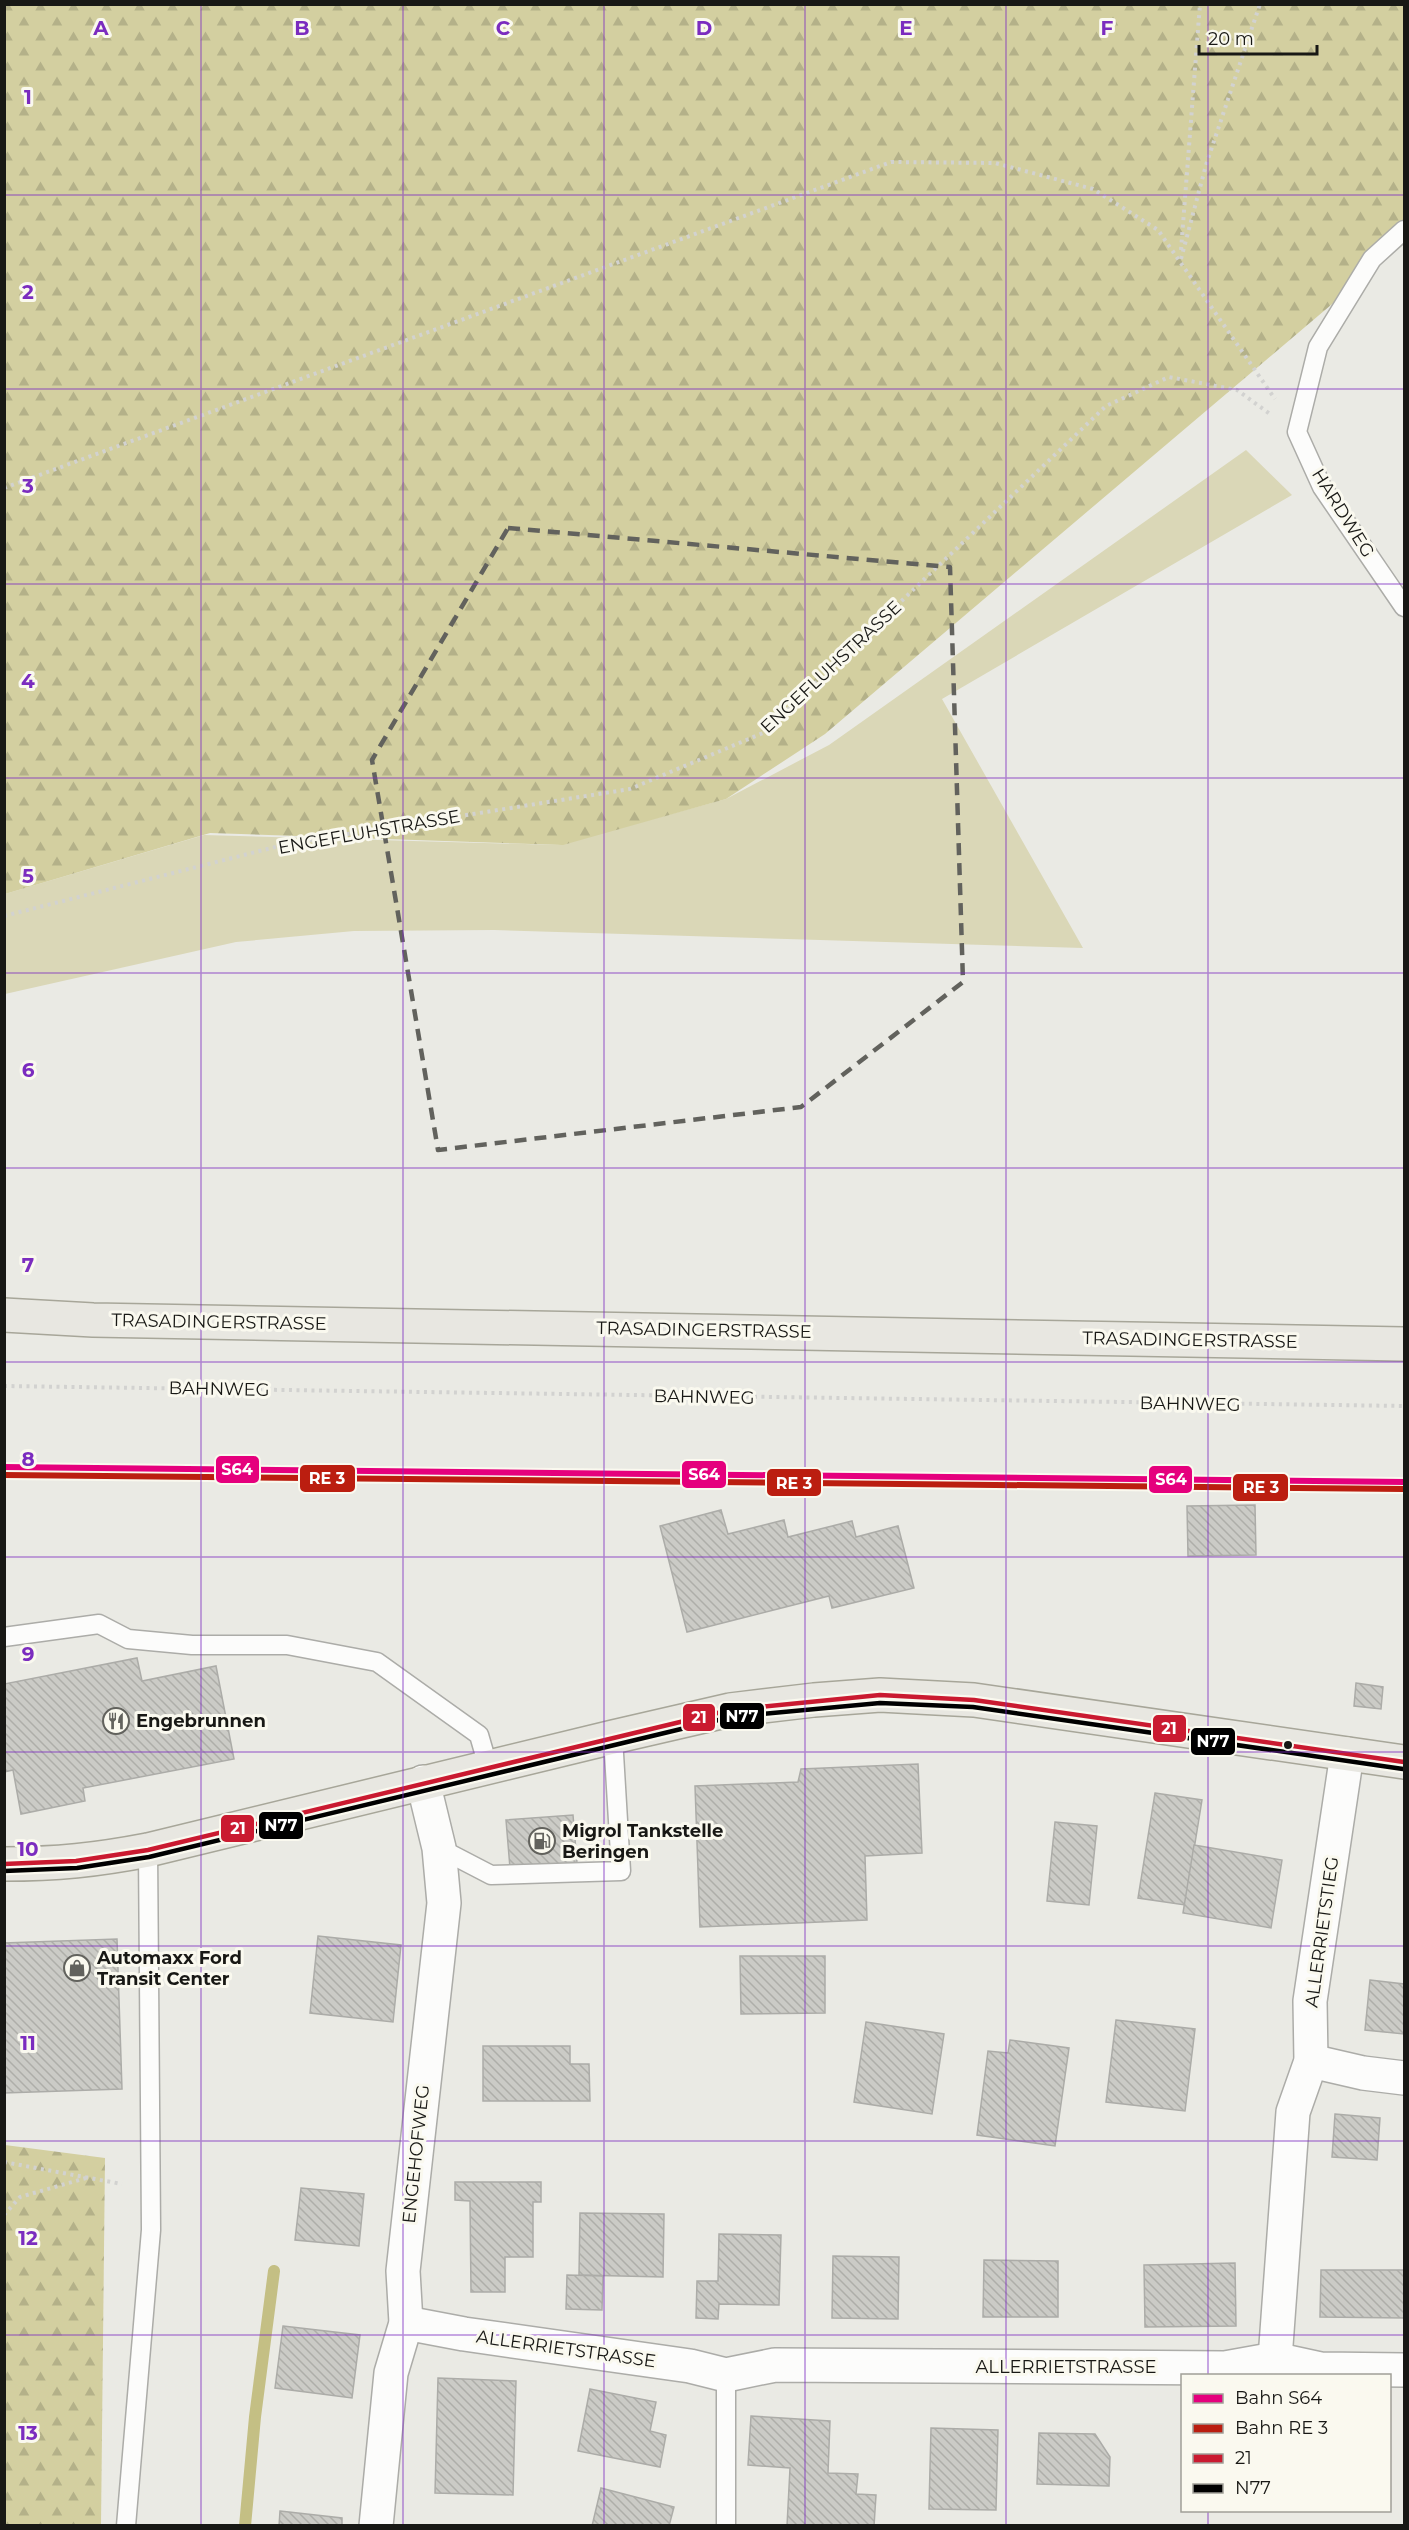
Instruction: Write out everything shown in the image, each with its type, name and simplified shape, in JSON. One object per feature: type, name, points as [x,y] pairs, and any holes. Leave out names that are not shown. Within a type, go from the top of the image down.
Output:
[{"type":"main road","name":"TRASADINGERSTRASSE","points":[[4,1315],[93,1320],[1404,1344]]},
{"type":"main road","points":[[4,1864],[85,1862],[148,1850],[488,1766],[730,1710],[880,1695],[974,1700],[1404,1762]]},
{"type":"street","name":"ALLERRIETSTIEG","points":[[1275,2359],[1293,2112],[1311,2061],[1310,2001],[1347,1754]]},
{"type":"street","name":"ENGEHOFWEG","points":[[376,2526],[391,2373],[406,2323],[403,2271],[444,1903],[439,1848],[423,1782]]},
{"type":"street","points":[[1311,2061],[1364,2073],[1404,2078]]},
{"type":"street","name":"ALLERRIETSTRASSE","points":[[406,2323],[464,2334],[690,2366],[726,2375],[775,2365],[1225,2368],[1275,2359],[1321,2370],[1404,2370]]},
{"type":"lane","points":[[1297,432],[1318,346],[1372,259],[1404,230]]},
{"type":"lane","name":"HARDWEG","points":[[1297,432],[1322,488],[1404,607]]},
{"type":"lane","points":[[4,1637],[99,1624],[128,1639],[192,1645],[287,1645],[378,1662],[478,1735],[488,1766]]},
{"type":"lane","points":[[439,1848],[491,1875],[621,1871],[613,1737]]},
{"type":"lane","points":[[126,2526],[151,2230],[148,1850]]},
{"type":"lane","points":[[726,2375],[726,2526]]},
{"type":"path","points":[[1181,260],[1200,4]]},
{"type":"path","points":[[1181,260],[1206,165],[1260,4]]},
{"type":"path","points":[[4,488],[891,162],[995,163],[1093,189],[1158,230],[1181,260],[1297,432]]},
{"type":"path","name":"ENGEFLUHSTRASSE","points":[[4,916],[291,843],[630,789],[763,733],[1106,406],[1169,377],[1237,390],[1297,432]]},
{"type":"path","name":"BAHNWEG","points":[[4,1386],[1404,1406]]},
{"type":"path","points":[[4,2162],[150,2189]]},
{"type":"path","points":[[4,2215],[20,2197],[88,2177]]},
{"type":"highlighted area","points":[[508,528],[950,567],[963,982],[801,1107],[438,1150],[372,760]]},
{"type":"shaded area","points":[[1246,450],[1292,495],[942,699],[1083,948],[494,930],[354,931],[236,942],[5,994],[5,894],[204,835],[558,845],[726,799],[829,745]]},
{"type":"green space","points":[[5,5],[1404,5],[1404,243],[825,734],[726,799],[563,845],[210,833],[5,894]]},
{"type":"green space","points":[[5,2145],[105,2158],[101,2525],[5,2525]]},
{"type":"building","points":[[1255,1505],[1256,1555],[1188,1556],[1187,1506]]},
{"type":"building","points":[[721,1510],[728,1534],[784,1520],[788,1537],[852,1521],[856,1537],[898,1526],[914,1588],[832,1608],[829,1596],[687,1632],[660,1526]]},
{"type":"building","name":"Engebrunnen","points":[[137,1658],[142,1681],[216,1666],[234,1759],[83,1788],[85,1801],[21,1814],[13,1770],[4,1772],[4,1684]]},
{"type":"building","points":[[1356,1683],[1383,1687],[1381,1709],[1354,1706]]},
{"type":"building","points":[[918,1764],[922,1853],[865,1856],[867,1920],[700,1927],[695,1786],[798,1782],[801,1769]]},
{"type":"building","points":[[1155,1793],[1202,1800],[1185,1905],[1138,1898]]},
{"type":"building","name":"Migrol Tankstelle Beringen","points":[[573,1815],[577,1863],[510,1868],[506,1820]]},
{"type":"building","points":[[1055,1822],[1097,1826],[1089,1905],[1047,1901]]},
{"type":"building","points":[[1194,1845],[1282,1860],[1271,1928],[1183,1913]]},
{"type":"building","points":[[318,1936],[401,1945],[393,2022],[310,2013]]},
{"type":"building","points":[[117,1939],[122,2089],[4,2093],[4,1943]]},
{"type":"building","points":[[740,1956],[825,1956],[825,2013],[741,2014]]},
{"type":"building","points":[[1370,1980],[1404,1984],[1404,2034],[1365,2030]]},
{"type":"building","points":[[1116,2020],[1195,2029],[1185,2111],[1106,2102]]},
{"type":"building","points":[[866,2022],[944,2034],[932,2114],[854,2102]]},
{"type":"building","points":[[1010,2040],[1069,2048],[1055,2146],[977,2135],[988,2051],[1008,2053]]},
{"type":"building","points":[[483,2046],[570,2046],[570,2064],[589,2064],[590,2101],[483,2101]]},
{"type":"building","points":[[1335,2114],[1380,2118],[1377,2160],[1332,2157]]},
{"type":"building","points":[[455,2182],[541,2182],[541,2202],[533,2202],[533,2257],[505,2257],[505,2292],[471,2292],[470,2201],[455,2200]]},
{"type":"building","points":[[301,2188],[364,2194],[359,2246],[295,2240]]},
{"type":"building","points":[[580,2213],[664,2214],[663,2277],[579,2275]]},
{"type":"building","points":[[719,2234],[781,2235],[779,2305],[719,2304],[718,2319],[696,2318],[697,2281],[718,2281]]},
{"type":"building","points":[[833,2256],[899,2257],[898,2319],[832,2318]]},
{"type":"building","points":[[984,2260],[1058,2261],[1058,2317],[983,2317]]},
{"type":"building","points":[[1235,2263],[1236,2326],[1145,2327],[1144,2265]]},
{"type":"building","points":[[1321,2270],[1404,2270],[1404,2318],[1320,2317]]},
{"type":"building","points":[[567,2275],[603,2276],[602,2310],[566,2309]]},
{"type":"building","points":[[283,2326],[360,2335],[352,2398],[275,2388]]},
{"type":"building","points":[[438,2378],[516,2381],[513,2495],[435,2493]]},
{"type":"building","points":[[590,2389],[656,2402],[650,2431],[666,2435],[660,2467],[578,2451]]},
{"type":"building","points":[[751,2416],[830,2421],[828,2473],[858,2474],[856,2494],[876,2495],[874,2526],[787,2526],[790,2468],[748,2465]]},
{"type":"building","points":[[931,2428],[998,2430],[996,2510],[929,2509]]},
{"type":"building","points":[[1039,2433],[1095,2434],[1110,2457],[1109,2486],[1037,2484]]},
{"type":"building","points":[[601,2488],[674,2507],[669,2526],[592,2526]]},
{"type":"building","points":[[280,2511],[342,2518],[342,2526],[279,2526]]},
{"type":"waterway","points":[[245,2526],[255,2417],[274,2271]]},
{"type":"rail line","name":"S64","points":[[4,1467],[1404,1482]]},
{"type":"transit line","points":[[4,1475],[1404,1489]]},
{"type":"transit line","name":"21","points":[[4,1864],[76,1861],[148,1850],[730,1710],[880,1695],[974,1700],[1404,1762]]},
{"type":"transit line","name":"N77","points":[[4,1871],[77,1868],[149,1857],[731,1717],[880,1703],[973,1707],[1403,1769]]},
{"type":"place","name":"Engebrunnen","points":[[116,1721]]},
{"type":"place","name":"Migrol Tankstelle Beringen","points":[[542,1841]]},
{"type":"place","name":"Automaxx Ford Transit Center","points":[[77,1968]]}]
